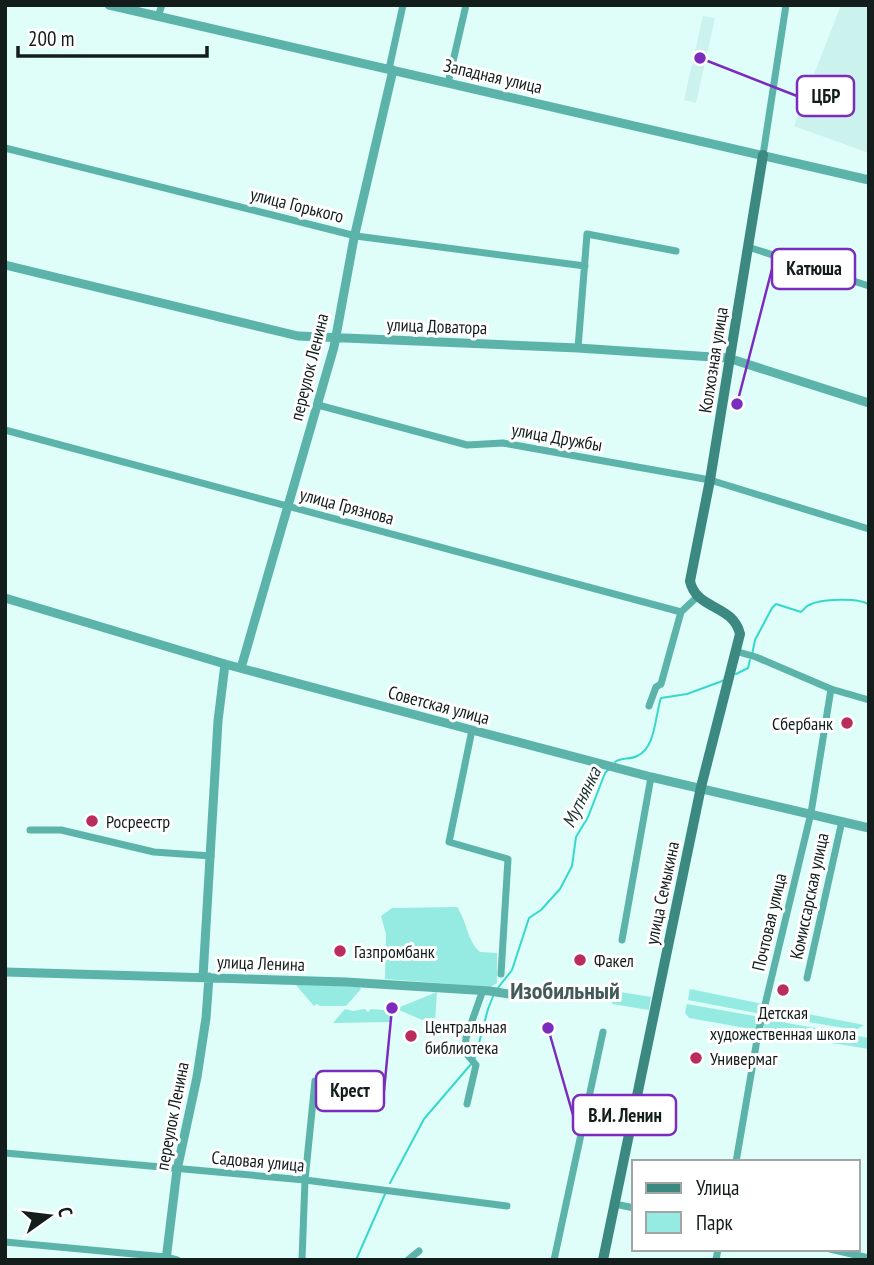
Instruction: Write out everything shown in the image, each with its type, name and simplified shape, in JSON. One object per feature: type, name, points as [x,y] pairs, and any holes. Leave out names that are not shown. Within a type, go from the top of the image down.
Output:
[{"type":"main road","name":"Колхозная улица","points":[[697,597],[690,581],[710,480],[763,155]]},
{"type":"main road","name":"улица Семыкина","points":[[603,1260],[701,787],[740,634],[734,619],[697,597]]},
{"type":"street","name":"Западная улица","points":[[109,5],[869,180]]},
{"type":"street","points":[[158,16],[162,5]]},
{"type":"street","name":"переулок Ленина","points":[[241,668],[334,347],[403,5]]},
{"type":"street","points":[[449,83],[466,5]]},
{"type":"street","name":"Колхозная улица","points":[[763,155],[786,5]]},
{"type":"street","name":"улица Горького","points":[[5,148],[356,236],[585,266]]},
{"type":"street","points":[[578,348],[587,234],[676,251]]},
{"type":"street","points":[[748,247],[869,286]]},
{"type":"street","name":"улица Доватора","points":[[5,265],[298,336],[578,348],[728,358],[869,403]]},
{"type":"street","name":"улица Дружбы","points":[[318,405],[467,445],[503,443],[710,480],[869,529]]},
{"type":"street","name":"улица Грязнова","points":[[5,430],[681,612]]},
{"type":"street","points":[[649,706],[656,687],[661,684],[681,612],[697,597]]},
{"type":"street","name":"Советская улица","points":[[5,598],[225,664],[472,730],[651,777],[869,828]]},
{"type":"street","points":[[735,651],[753,656],[831,690],[869,700]]},
{"type":"street","name":"переулок Ленина","points":[[166,1258],[177,1170],[197,1077],[206,1018],[218,721],[225,664]]},
{"type":"street","name":"Почтовая улица","points":[[736,1160],[758,1034],[811,813],[831,690]]},
{"type":"street","points":[[472,730],[449,842],[508,859],[501,974]]},
{"type":"street","points":[[622,940],[651,777]]},
{"type":"street","name":"Комиссарская улица","points":[[807,978],[842,821]]},
{"type":"street","points":[[30,830],[61,830],[154,852],[211,856]]},
{"type":"street","name":"улица Ленина","points":[[5,972],[346,982],[491,991],[515,995]]},
{"type":"street","points":[[467,1104],[476,1065],[465,1052],[466,1038],[491,991]]},
{"type":"street","points":[[554,1260],[603,1032]]},
{"type":"street","points":[[302,1260],[305,1181],[315,1081]]},
{"type":"street","name":"Садовая улица","points":[[5,1153],[305,1181],[508,1206]]},
{"type":"street","points":[[615,1204],[632,1208]]},
{"type":"street","points":[[5,1242],[177,1260]]},
{"type":"street","points":[[408,1260],[419,1251]]},
{"type":"street","points":[[839,1251],[869,1258]]},
{"type":"shaded area","points":[[841,5],[869,5],[869,153],[794,126]]},
{"type":"shaded area","points":[[703,16],[715,18],[696,103],[684,100]]},
{"type":"green space","points":[[457,907],[475,947],[480,952],[497,953],[497,983],[490,987],[385,979],[386,934],[381,916],[392,908]]},
{"type":"green space","points":[[295,984],[361,989],[346,1006],[314,1006]]},
{"type":"green space","points":[[690,989],[763,1004],[761,1014],[688,1000]]},
{"type":"green space","points":[[614,991],[651,997],[649,1010],[612,1004]]},
{"type":"green space","points":[[437,992],[435,1021],[427,1022],[399,1010],[400,1007]]},
{"type":"green space","points":[[687,1004],[760,1017],[757,1030],[689,1018],[685,1013]]},
{"type":"green space","points":[[345,1009],[365,1009],[368,1012],[371,1009],[384,1010],[390,1016],[390,1022],[333,1023]]},
{"type":"green space","points":[[787,1010],[864,1025],[856,1030],[785,1018]]},
{"type":"green space","points":[[765,1019],[869,1038],[869,1049],[763,1032]]},
{"type":"waterway","name":"Мутнянка","points":[[752,655],[755,640],[776,604],[801,612],[809,605],[830,600],[857,601],[869,605]]},
{"type":"waterway","name":"Мутнянка","points":[[736,674],[748,668],[750,660]]},
{"type":"waterway","name":"Мутнянка","points":[[615,762],[637,756],[648,746],[661,698],[687,694],[725,680]]},
{"type":"waterway","name":"Мутнянка","points":[[497,989],[512,970],[529,918],[541,910],[560,889],[572,866],[576,837],[609,769]]},
{"type":"waterway","name":"Мутнянка","points":[[475,1058],[494,994]]},
{"type":"waterway","name":"Мутнянка","points":[[390,1183],[424,1119],[472,1063]]},
{"type":"waterway","name":"Мутнянка","points":[[356,1260],[385,1194]]},
{"type":"place","name":"ЦБР","points":[[700,58]]},
{"type":"place","name":"Катюша","points":[[737,404]]},
{"type":"place","name":"Сбербанк","points":[[847,723]]},
{"type":"place","name":"Росреестр","points":[[92,821]]},
{"type":"place","name":"Газпромбанк","points":[[340,951]]},
{"type":"place","name":"Факел","points":[[580,960]]},
{"type":"place","name":"Детская художественная школа","points":[[783,990]]},
{"type":"place","name":"Крест","points":[[392,1008]]},
{"type":"place","name":"В.И. Ленин","points":[[548,1028]]},
{"type":"place","name":"Центральная библиотека","points":[[411,1036]]},
{"type":"place","name":"Универмаг","points":[[696,1058]]},
{"type":"district","name":"Изобильный","points":[[565,990]]}]
